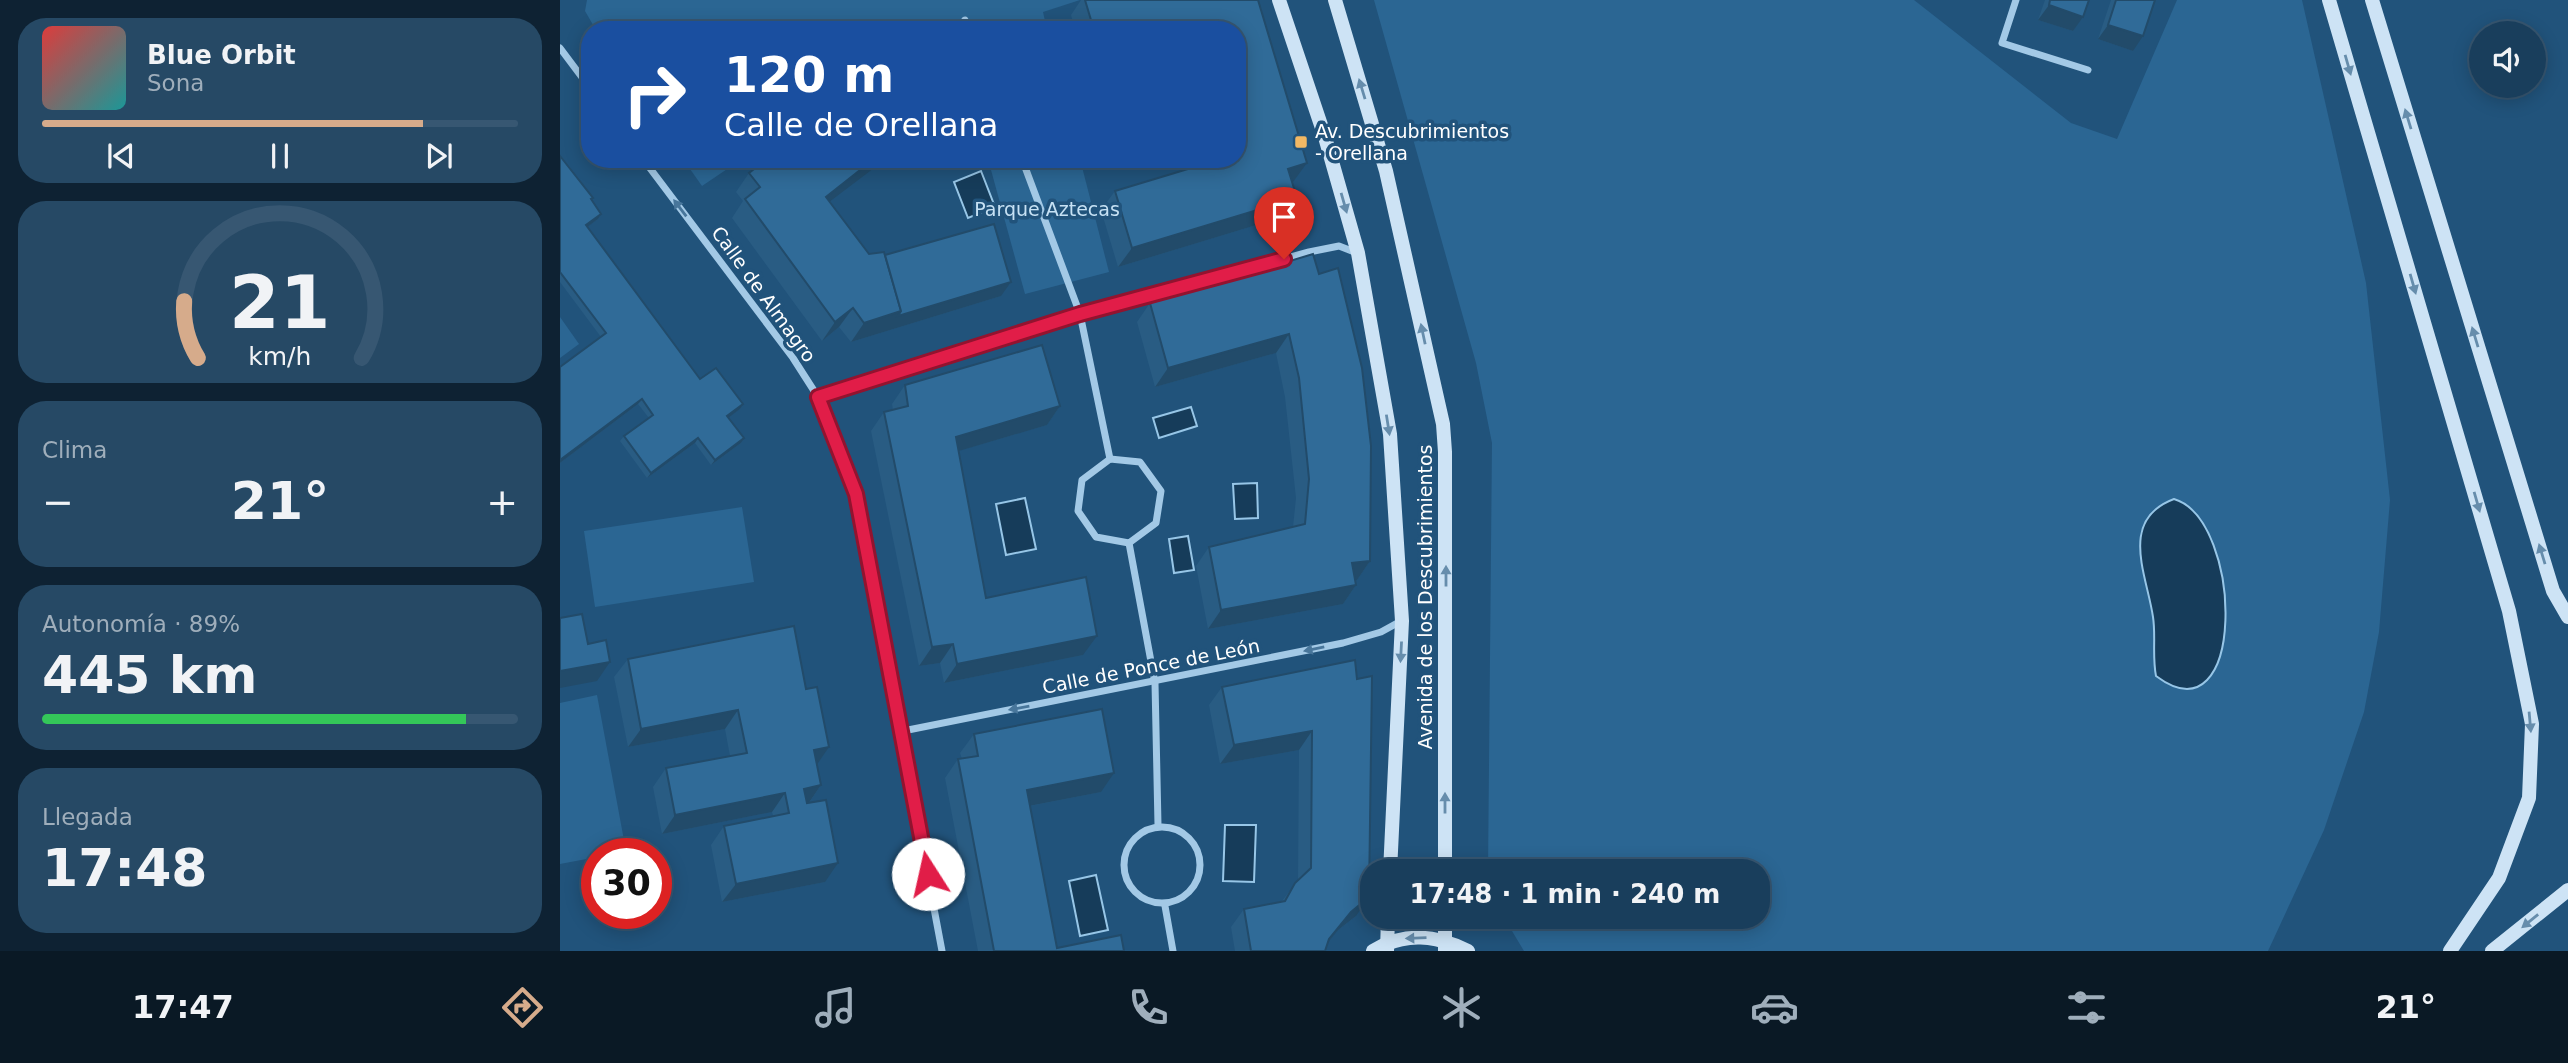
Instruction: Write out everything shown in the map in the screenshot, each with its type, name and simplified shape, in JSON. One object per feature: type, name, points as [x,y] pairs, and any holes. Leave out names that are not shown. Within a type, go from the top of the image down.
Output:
[{"type":"street","name":"Avenida de los Descubrimientos","points":[[1279,0],[1325,137],[1359,253],[1390,433],[1402,621],[1392,859]]},
{"type":"street","name":"Avenida de los Descubrimientos","points":[[1335,0],[1386,171],[1443,424],[1446,452],[1445,859]]},
{"type":"street","points":[[2017,0],[2001,43],[2088,70]]},
{"type":"street","points":[[2329,0],[2509,611],[2532,724],[2529,798],[2499,878],[2450,951]]},
{"type":"street","points":[[2372,0],[2553,591],[2568,617]]},
{"type":"street","points":[[560,48],[581,76]]},
{"type":"street","name":"Calle de Almagro","points":[[650,168],[793,358],[818,397],[856,494],[903,732],[942,951]]},
{"type":"street","points":[[1025,168],[1080,314],[1110,459]]},
{"type":"street","points":[[818,397],[1080,314],[1309,252],[1339,246],[1359,253]]},
{"type":"street","points":[[1110,459],[1140,463],[1161,491],[1156,523],[1129,542],[1096,537],[1078,511],[1082,480],[1110,459]]},
{"type":"street","points":[[1129,542],[1155,683],[1158,825]]},
{"type":"street","name":"Calle de Ponce de León","points":[[903,732],[1343,643],[1381,632],[1402,621]]},
{"type":"street","points":[[1158,825],[1186,833],[1202,862],[1193,891],[1165,906],[1136,896],[1122,869],[1130,840],[1158,825]]},
{"type":"street","points":[[2492,951],[2568,890]]},
{"type":"street","points":[[1165,906],[1173,951]]},
{"type":"street","points":[[1387,947],[1388,929]]},
{"type":"street","points":[[1373,951],[1415,936],[1468,951]]},
{"type":"green space","points":[[587,0],[1080,0],[1043,12],[1045,21],[591,21],[585,11]]},
{"type":"green space","points":[[1374,0],[1914,0],[2071,123],[2117,139],[2177,0],[2302,0],[2366,283],[2390,500],[2379,632],[2364,712],[2324,830],[2268,951],[1524,951],[1510,929],[1770,929],[1770,859],[1488,859],[1492,443],[1476,363]]},
{"type":"green space","points":[[689,168],[729,168],[702,186]]},
{"type":"green space","name":"Parque Aztecas","points":[[990,168],[1082,168],[1109,272],[1025,294]]},
{"type":"green space","points":[[560,317],[579,344],[560,358]]},
{"type":"green space","points":[[742,507],[754,582],[595,607],[584,531]]},
{"type":"green space","points":[[597,695],[624,838],[581,838],[581,860],[560,864],[560,703]]},
{"type":"shaded area","points":[[981,171],[995,207],[968,218],[954,182]]},
{"type":"shaded area","points":[[1191,407],[1197,426],[1159,438],[1153,418]]},
{"type":"shaded area","points":[[1257,483],[1258,518],[1235,519],[1233,484]]},
{"type":"shaded area","points":[[1025,498],[1036,549],[1006,555],[996,504]]},
{"type":"shaded area","points":[[2174,499],[2197,515],[2214,545],[2223,582],[2225,621],[2220,655],[2207,680],[2186,689],[2156,676],[2153,617],[2140,550],[2141,534],[2146,520],[2157,508]]},
{"type":"shaded area","points":[[1188,536],[1194,570],[1174,573],[1169,539]]},
{"type":"shaded area","points":[[1225,825],[1256,825],[1254,882],[1223,881]]},
{"type":"shaded area","points":[[1096,875],[1108,930],[1080,936],[1069,881]]},
{"type":"building","points":[[1085,0],[1258,0],[1307,163],[1288,169],[1297,198],[1132,248],[1115,191],[1191,168],[1246,168],[1246,21],[1091,21]]},
{"type":"building","points":[[2050,0],[2089,0],[2083,17],[2049,5]]},
{"type":"building","points":[[2116,0],[2155,0],[2143,36],[2108,25]]},
{"type":"building","points":[[560,156],[593,198],[591,199],[601,214],[586,225],[700,379],[716,368],[743,404],[727,416],[744,438],[715,460],[698,438],[651,473],[624,436],[653,415],[642,399],[560,460],[560,367],[606,333],[560,272]]},
{"type":"building","points":[[755,168],[863,168],[826,197],[869,254],[884,252],[901,311],[864,323],[853,308],[835,322],[745,199],[760,187],[749,173]]},
{"type":"building","points":[[994,224],[1011,282],[898,316],[901,311],[885,255]]},
{"type":"building","points":[[1313,254],[1319,274],[1338,268],[1362,368],[1371,446],[1370,561],[1352,563],[1356,585],[1221,610],[1209,547],[1305,524],[1309,479],[1299,378],[1289,334],[1168,368],[1150,303]]},
{"type":"building","points":[[1042,345],[1060,406],[956,437],[986,598],[1086,577],[1097,636],[957,664],[953,644],[932,647],[884,412],[908,406],[905,385]]},
{"type":"building","points":[[582,614],[588,644],[606,640],[610,662],[560,671],[560,618]]},
{"type":"building","points":[[794,626],[806,689],[817,687],[829,747],[814,750],[821,785],[804,789],[807,803],[826,800],[838,863],[736,884],[724,826],[789,813],[785,793],[675,815],[666,768],[747,753],[738,710],[641,729],[628,659]]},
{"type":"building","points":[[1355,660],[1357,679],[1372,676],[1370,859],[1360,859],[1360,904],[1329,939],[1325,951],[1251,951],[1244,909],[1285,901],[1295,883],[1311,868],[1312,731],[1234,745],[1222,687]]},
{"type":"building","points":[[1102,709],[1114,773],[1027,790],[1057,948],[1121,935],[1124,951],[994,951],[958,759],[978,756],[974,734]]},
{"type":"place","name":"Av. Descubrimientos - Orellana","points":[[1301,142]]},
{"type":"route","points":[[928,874],[856,494],[818,397],[1080,314],[1284,259]]}]
